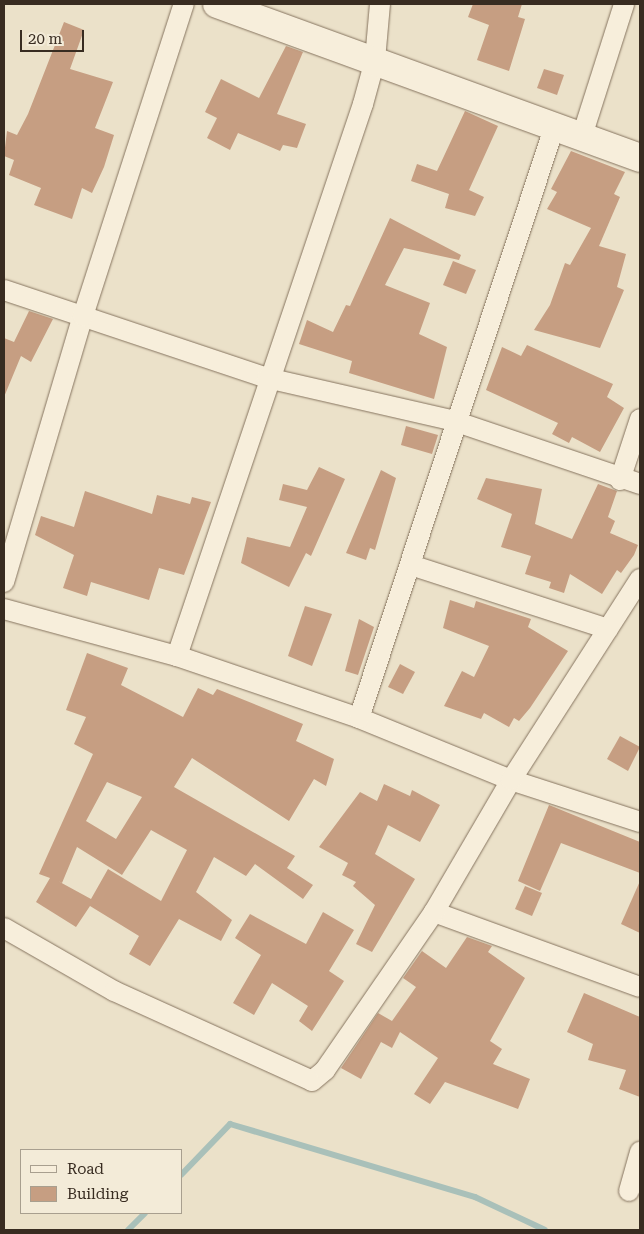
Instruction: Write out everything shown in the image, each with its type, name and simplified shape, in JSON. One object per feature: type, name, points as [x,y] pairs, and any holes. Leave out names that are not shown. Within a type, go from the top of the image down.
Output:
[{"type":"main road","points":[[217,4],[640,158]]},
{"type":"street","points":[[4,582],[83,316],[184,4]]},
{"type":"street","points":[[177,656],[267,378],[375,60],[380,4]]},
{"type":"street","points":[[582,136],[625,7]]},
{"type":"street","points":[[359,718],[411,565],[454,421],[555,126]]},
{"type":"street","points":[[4,290],[267,378],[454,421],[620,480],[640,484]]},
{"type":"street","points":[[620,480],[640,419]]},
{"type":"street","points":[[411,565],[608,629]]},
{"type":"street","points":[[4,928],[114,991],[312,1081],[325,1070],[434,912],[511,780],[640,579]]},
{"type":"street","points":[[4,609],[177,656],[359,718],[511,780],[640,822]]},
{"type":"street","points":[[434,912],[640,986]]},
{"type":"street","points":[[629,1191],[640,1152]]},
{"type":"building","points":[[473,4],[522,4],[518,17],[525,19],[509,71],[477,60],[489,25],[468,17]]},
{"type":"building","points":[[64,22],[84,30],[70,69],[113,82],[95,128],[114,135],[104,167],[92,193],[82,188],[72,219],[34,205],[41,188],[9,175],[14,160],[4,156],[7,131],[17,135],[28,114]]},
{"type":"building","points":[[286,46],[303,52],[277,114],[306,124],[297,148],[283,145],[280,151],[238,133],[230,150],[207,138],[217,118],[205,112],[221,79],[259,98]]},
{"type":"building","points":[[544,69],[564,75],[557,95],[537,88]]},
{"type":"building","points":[[465,111],[498,126],[469,190],[484,197],[475,216],[445,208],[449,194],[411,181],[417,164],[437,171]]},
{"type":"building","points":[[571,151],[625,172],[614,194],[620,197],[599,246],[626,254],[617,287],[624,290],[600,348],[534,330],[550,305],[565,263],[570,265],[591,228],[547,209],[557,192],[551,189]]},
{"type":"building","points":[[390,218],[461,255],[459,260],[404,248],[385,285],[430,303],[419,334],[447,347],[434,399],[349,373],[352,361],[299,344],[307,320],[333,332],[346,305],[350,306]]},
{"type":"building","points":[[453,261],[476,270],[466,294],[443,285]]},
{"type":"building","points":[[29,311],[53,319],[31,362],[21,356],[4,397],[4,338],[14,342]]},
{"type":"building","points":[[527,345],[613,384],[607,397],[624,408],[600,452],[572,437],[569,443],[552,434],[558,423],[486,390],[502,347],[521,356]]},
{"type":"building","points":[[406,426],[438,435],[432,454],[401,445]]},
{"type":"building","points":[[319,467],[345,479],[311,556],[306,553],[289,587],[241,563],[247,537],[290,547],[307,507],[279,500],[283,484],[307,490]]},
{"type":"building","points":[[381,470],[396,478],[375,550],[370,548],[366,560],[346,553]]},
{"type":"building","points":[[486,478],[542,489],[535,524],[572,539],[598,484],[617,491],[608,517],[615,521],[610,533],[638,545],[634,555],[621,573],[617,570],[602,594],[570,574],[564,593],[549,588],[551,582],[525,574],[531,556],[501,547],[512,514],[477,499]]},
{"type":"building","points":[[85,491],[152,514],[157,495],[190,504],[192,497],[211,502],[184,575],[159,568],[149,600],[91,582],[87,596],[63,588],[74,555],[35,535],[41,516],[74,527]]},
{"type":"building","points":[[450,600],[474,608],[476,601],[531,619],[528,627],[568,651],[530,708],[519,721],[514,718],[509,727],[484,713],[481,719],[444,706],[462,671],[474,677],[489,646],[443,628]]},
{"type":"building","points":[[305,606],[332,614],[312,666],[288,656]]},
{"type":"building","points":[[359,619],[374,627],[358,675],[345,671]]},
{"type":"building","points":[[87,653],[128,668],[121,685],[183,717],[198,688],[213,695],[217,689],[303,724],[296,741],[334,759],[326,786],[314,779],[289,821],[192,758],[174,787],[295,856],[287,868],[313,885],[303,899],[255,864],[246,876],[214,857],[196,892],[232,920],[221,941],[179,919],[150,966],[129,954],[139,936],[90,906],[76,927],[36,902],[50,878],[39,874],[93,754],[74,744],[86,717],[66,710]],"holes":[[[107,782],[142,797],[116,839],[86,821]],[[151,830],[187,850],[161,901],[108,869],[91,899],[58,881],[62,883],[77,847],[122,875]]]},
{"type":"building","points":[[400,664],[415,672],[403,694],[388,687]]},
{"type":"building","points":[[620,736],[640,747],[628,771],[607,759]]},
{"type":"building","points":[[384,784],[410,796],[412,790],[440,805],[420,842],[388,825],[375,854],[415,879],[372,952],[356,944],[375,905],[353,886],[356,882],[342,875],[348,863],[319,847],[360,792],[377,801]]},
{"type":"building","points":[[549,805],[640,842],[640,873],[561,843],[540,891],[518,881]]},
{"type":"building","points":[[640,881],[640,933],[621,924]]},
{"type":"building","points":[[525,886],[542,893],[532,916],[515,909]]},
{"type":"building","points":[[323,912],[354,930],[329,971],[344,981],[312,1031],[299,1021],[308,1006],[272,983],[254,1015],[233,1003],[261,955],[235,938],[250,914],[306,944]]},
{"type":"building","points":[[467,937],[492,946],[488,952],[525,978],[490,1041],[502,1049],[493,1064],[530,1079],[518,1109],[445,1082],[430,1104],[414,1094],[438,1058],[400,1032],[392,1048],[381,1042],[361,1079],[341,1068],[378,1013],[392,1021],[416,987],[403,978],[422,951],[446,968]]},
{"type":"building","points":[[584,993],[640,1017],[640,1097],[619,1089],[626,1070],[588,1060],[593,1044],[567,1032]]},
{"type":"waterway","points":[[182,1174],[230,1124],[475,1197],[545,1230]]},
{"type":"waterway","points":[[128,1230],[144,1214]]}]
